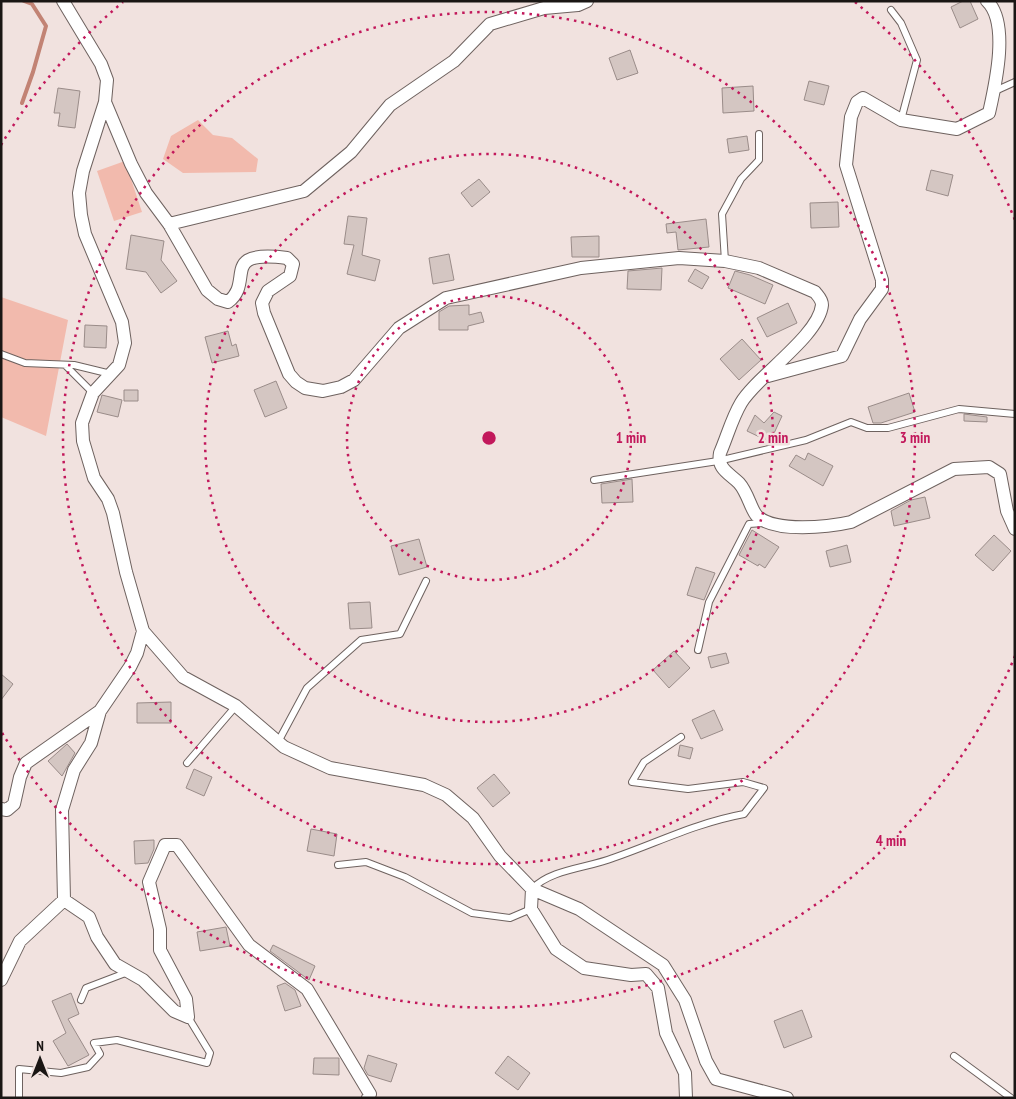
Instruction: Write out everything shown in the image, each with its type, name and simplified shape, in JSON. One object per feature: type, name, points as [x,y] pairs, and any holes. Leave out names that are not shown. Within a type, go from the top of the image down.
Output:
[{"type":"street","points":[[63,1],[101,64],[107,80],[105,102],[83,171],[79,193],[85,234],[122,322],[125,343],[119,366],[93,393],[82,423],[83,442],[94,478],[108,499],[113,514],[126,572],[143,632],[184,677],[236,706],[284,747],[330,768],[424,785],[446,795],[473,818],[500,856],[532,889],[579,909],[663,965],[685,1000],[706,1061],[716,1079],[787,1098]]},
{"type":"street","points":[[169,224],[304,191],[351,152],[390,105],[454,61],[490,24],[544,8],[578,5],[587,1]]},
{"type":"street","points":[[766,377],[842,356],[860,319],[882,289],[882,280],[867,224],[846,165],[850,127],[857,102],[864,98],[901,120],[957,129],[989,113],[998,68],[999,36],[992,6],[987,1]]},
{"type":"street","points":[[105,102],[131,164],[146,193],[169,224],[207,290],[218,299],[228,302],[234,298],[240,272],[245,263],[253,257],[287,258],[293,264],[290,276],[268,291],[263,298],[264,313],[289,374],[305,388],[323,390],[341,387],[354,380],[399,328],[446,298],[581,268],[614,263],[679,258],[725,261],[759,268],[815,292],[821,300],[819,315],[794,348],[751,390],[741,403],[718,461],[724,472],[743,488],[755,514],[766,523],[781,526],[827,527],[851,522],[954,469],[973,466],[989,467],[1000,474],[1007,510],[1015,529]]},
{"type":"street","points":[[1,980],[20,941],[64,900],[62,810],[74,770],[92,743],[100,711],[130,667],[137,653],[143,632]]},
{"type":"street","points":[[1,809],[7,810],[14,804],[20,777],[30,758],[100,711]]},
{"type":"street","points":[[64,900],[88,918],[97,937],[115,964],[143,980],[174,1011],[188,1017],[186,999],[160,950],[160,929],[149,882],[165,845],[177,845],[249,945],[307,989],[371,1097]]},
{"type":"street","points":[[532,889],[531,909],[556,949],[584,968],[631,975],[646,974],[658,988],[666,1033],[685,1073],[686,1098]]},
{"type":"lane","points":[[891,10],[900,23],[916,60],[901,120]]},
{"type":"lane","points":[[994,92],[1015,82]]},
{"type":"lane","points":[[725,261],[722,214],[741,179],[759,160],[758,134]]},
{"type":"lane","points":[[1,354],[25,363],[74,365],[111,374]]},
{"type":"lane","points":[[65,365],[93,393]]},
{"type":"lane","points":[[594,480],[718,461],[806,440],[851,422],[867,428],[888,428],[958,409],[1015,414]]},
{"type":"lane","points":[[698,650],[709,602],[749,524],[766,523]]},
{"type":"lane","points":[[278,742],[307,688],[361,640],[400,634],[426,581]]},
{"type":"lane","points":[[186,763],[236,706]]},
{"type":"lane","points":[[532,889],[541,879],[612,859],[712,820],[744,814],[764,788],[743,782],[688,789],[632,782],[644,762],[681,737]]},
{"type":"lane","points":[[338,865],[366,862],[405,877],[472,913],[510,918],[531,909]]},
{"type":"lane","points":[[81,1000],[86,988],[129,972]]},
{"type":"lane","points":[[20,1098],[19,1069],[60,1073],[88,1067],[100,1054],[94,1043],[117,1040],[207,1063],[210,1053],[188,1017]]},
{"type":"lane","points":[[954,1056],[1011,1098]]},
{"type":"shaded area","points":[[198,120],[213,135],[232,138],[258,159],[256,172],[183,173],[163,159],[171,136]]},
{"type":"shaded area","points":[[125,161],[142,212],[114,221],[97,171]]},
{"type":"shaded area","points":[[1,297],[68,320],[46,436],[1,417]]},
{"type":"building","points":[[963,1],[970,1],[978,19],[960,28],[951,7]]},
{"type":"building","points":[[630,50],[638,73],[617,80],[609,58]]},
{"type":"building","points":[[809,81],[829,86],[824,105],[804,100]]},
{"type":"building","points":[[753,86],[754,111],[723,113],[722,88]]},
{"type":"building","points":[[58,88],[80,91],[75,128],[58,126],[60,113],[54,113]]},
{"type":"building","points":[[747,136],[749,150],[729,153],[727,139]]},
{"type":"building","points":[[931,170],[953,175],[948,196],[926,190]]},
{"type":"building","points":[[479,179],[490,192],[472,207],[461,193]]},
{"type":"building","points":[[838,202],[839,227],[811,228],[810,203]]},
{"type":"building","points":[[348,216],[367,218],[362,255],[380,260],[375,281],[347,274],[354,245],[344,244]]},
{"type":"building","points":[[706,219],[709,247],[678,250],[676,232],[667,233],[666,224]]},
{"type":"building","points":[[131,235],[164,241],[161,260],[177,281],[161,293],[146,272],[126,269]]},
{"type":"building","points":[[599,236],[599,257],[572,257],[571,237]]},
{"type":"building","points":[[449,254],[454,280],[433,284],[429,258]]},
{"type":"building","points":[[662,268],[661,290],[627,289],[628,271]]},
{"type":"building","points":[[695,269],[709,277],[702,289],[688,281]]},
{"type":"building","points":[[735,271],[773,285],[765,304],[728,288]]},
{"type":"building","points":[[788,303],[797,323],[767,337],[757,318]]},
{"type":"building","points":[[469,305],[469,315],[481,312],[484,322],[468,326],[468,330],[439,330],[439,312],[449,306]]},
{"type":"building","points":[[85,325],[107,326],[106,348],[84,347]]},
{"type":"building","points":[[228,331],[232,346],[236,344],[239,356],[212,363],[205,337]]},
{"type":"building","points":[[742,339],[761,360],[739,380],[720,359]]},
{"type":"building","points":[[276,381],[287,408],[265,417],[254,390]]},
{"type":"building","points":[[124,390],[138,390],[138,401],[124,401]]},
{"type":"building","points":[[909,393],[915,412],[881,423],[873,423],[868,407]]},
{"type":"building","points":[[102,395],[122,400],[118,417],[97,412]]},
{"type":"building","points":[[774,412],[782,416],[770,442],[747,431],[755,415],[764,423]]},
{"type":"building","points":[[964,414],[987,417],[987,422],[964,421]]},
{"type":"building","points":[[808,453],[833,466],[823,486],[789,466],[796,455],[805,460]]},
{"type":"building","points":[[632,479],[633,502],[602,503],[601,484]]},
{"type":"building","points":[[925,497],[930,518],[894,526],[891,511],[911,500]]},
{"type":"building","points":[[752,530],[779,547],[765,568],[739,555]]},
{"type":"building","points":[[994,535],[1011,551],[993,571],[975,555]]},
{"type":"building","points":[[419,539],[427,567],[399,575],[391,546]]},
{"type":"building","points":[[847,545],[851,562],[830,567],[826,551]]},
{"type":"building","points":[[696,567],[715,573],[704,600],[687,595]]},
{"type":"building","points":[[370,602],[372,628],[350,629],[348,603]]},
{"type":"building","points":[[674,651],[690,668],[669,688],[653,670]]},
{"type":"building","points":[[726,653],[729,663],[711,668],[708,657]]},
{"type":"building","points":[[1,674],[13,684],[1,700]]},
{"type":"building","points":[[171,702],[171,723],[137,723],[137,703]]},
{"type":"building","points":[[714,710],[723,730],[701,739],[692,720]]},
{"type":"building","points":[[67,744],[75,753],[62,776],[48,761]]},
{"type":"building","points":[[680,745],[693,748],[690,759],[678,756]]},
{"type":"building","points":[[194,769],[212,777],[204,796],[186,788]]},
{"type":"building","points":[[494,774],[510,793],[493,807],[477,788]]},
{"type":"building","points":[[311,829],[337,834],[334,856],[307,851]]},
{"type":"building","points":[[154,840],[154,849],[148,863],[135,864],[134,841]]},
{"type":"building","points":[[226,927],[230,946],[200,951],[197,932]]},
{"type":"building","points":[[273,945],[315,966],[309,980],[270,951]]},
{"type":"building","points":[[285,983],[295,990],[301,1006],[285,1011],[277,986]]},
{"type":"building","points":[[71,993],[79,1014],[68,1019],[89,1055],[68,1066],[53,1041],[66,1033],[52,1001]]},
{"type":"building","points":[[802,1010],[812,1037],[784,1048],[774,1021]]},
{"type":"building","points":[[368,1055],[397,1064],[391,1082],[368,1075],[364,1068]]},
{"type":"building","points":[[508,1056],[530,1073],[518,1090],[495,1073]]},
{"type":"building","points":[[314,1058],[339,1058],[339,1075],[313,1074]]},
{"type":"waterway","points":[[22,103],[46,26],[32,4],[24,1]]}]
